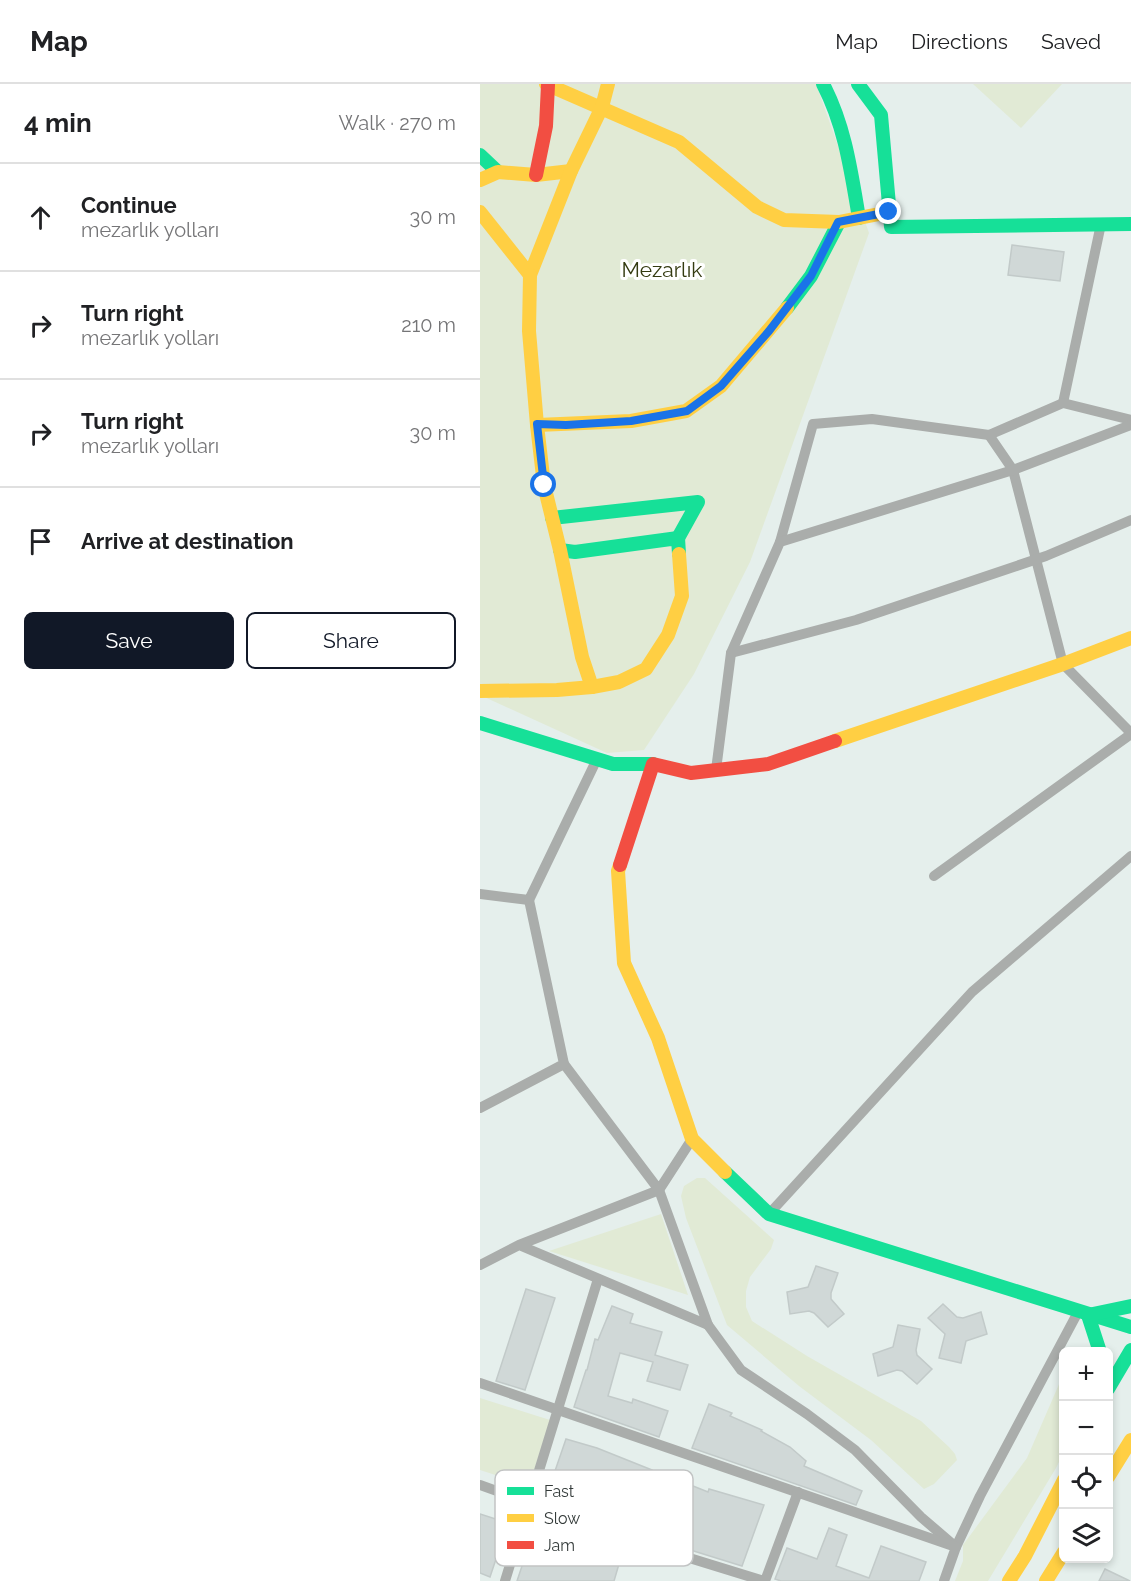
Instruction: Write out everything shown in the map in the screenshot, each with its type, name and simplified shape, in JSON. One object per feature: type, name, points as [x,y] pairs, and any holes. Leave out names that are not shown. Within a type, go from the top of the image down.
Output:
[{"type":"street","points":[[536,175],[546,126],[547,84],[679,142],[757,207],[784,220],[838,222],[889,212]]},
{"type":"street","points":[[592,687],[582,657],[544,485],[530,362],[528,302],[530,275],[571,171],[602,107],[608,84]]},
{"type":"street","points":[[823,84],[831,98],[846,138],[859,218]]},
{"type":"street","points":[[858,84],[881,115],[891,227],[1131,224]]},
{"type":"street","points":[[480,155],[498,172]]},
{"type":"street","points":[[480,180],[498,172],[536,175],[571,171]]},
{"type":"street","points":[[480,212],[530,275]]},
{"type":"street","points":[[537,424],[566,425],[631,421],[687,411],[721,386],[769,331],[811,276],[838,222]]},
{"type":"street","points":[[1063,403],[1101,224]]},
{"type":"street","points":[[716,770],[731,653],[780,542],[813,424],[872,419],[989,435],[1063,403],[1131,420]]},
{"type":"street","points":[[780,542],[1013,470],[1131,425]]},
{"type":"street","points":[[934,876],[1131,734],[1063,664],[1013,470],[989,435]]},
{"type":"street","points":[[480,690],[557,690],[619,682],[646,669],[668,635],[682,596],[678,538],[698,502],[552,518]]},
{"type":"street","points":[[731,653],[856,620],[1035,560],[1131,520]]},
{"type":"street","points":[[560,550],[575,552],[678,538]]},
{"type":"street","points":[[480,723],[613,764],[653,765],[691,773],[768,765],[1063,664],[1131,638]]},
{"type":"street","points":[[597,759],[528,900],[564,1064],[659,1190],[708,1325],[741,1370],[807,1414],[855,1450],[921,1516],[956,1547]]},
{"type":"street","points":[[653,765],[618,871],[624,963],[658,1038],[692,1138],[769,1214],[1131,1327]]},
{"type":"street","points":[[769,1214],[972,992],[1131,856]]},
{"type":"street","points":[[480,894],[528,900]]},
{"type":"street","points":[[480,1108],[564,1064]]},
{"type":"street","points":[[480,1265],[519,1245],[659,1190],[692,1138]]},
{"type":"street","points":[[519,1245],[708,1325]]},
{"type":"street","points":[[540,1470],[598,1279]]},
{"type":"street","points":[[1083,1313],[1131,1306]]},
{"type":"street","points":[[1083,1313],[1098,1347]]},
{"type":"street","points":[[944,1581],[956,1547],[980,1496],[1083,1313]]},
{"type":"street","points":[[1113,1377],[1131,1350]]},
{"type":"street","points":[[480,1383],[956,1547]]},
{"type":"street","points":[[1113,1469],[1131,1440]]},
{"type":"street","points":[[480,1485],[495,1490]]},
{"type":"street","points":[[1009,1581],[1025,1556],[1059,1490]]},
{"type":"street","points":[[693,1559],[764,1581],[798,1492]]},
{"type":"street","points":[[1046,1581],[1059,1560]]},
{"type":"street","points":[[506,1581],[511,1566]]},
{"type":"green space","name":"Mezarlık","points":[[480,84],[816,84],[869,233],[750,562],[694,674],[644,750],[607,753],[480,695]]},
{"type":"green space","points":[[973,84],[1062,84],[1021,128]]},
{"type":"green space","points":[[697,1178],[705,1178],[774,1240],[771,1249],[750,1277],[746,1291],[746,1307],[752,1321],[807,1356],[921,1421],[949,1447],[957,1460],[934,1484],[924,1489],[871,1440],[799,1386],[727,1325],[686,1218],[681,1196],[684,1186]]},
{"type":"green space","points":[[661,1214],[688,1295],[549,1251]]},
{"type":"green space","points":[[1059,1384],[1059,1462],[1056,1468],[988,1581],[955,1581],[963,1561],[963,1545],[1027,1458]]},
{"type":"green space","points":[[480,1398],[550,1420],[534,1470],[495,1470],[495,1475],[480,1470]]},
{"type":"building","points":[[1012,245],[1064,252],[1060,281],[1008,275]]},
{"type":"building","points":[[816,1266],[838,1273],[831,1299],[844,1314],[828,1327],[809,1311],[790,1314],[787,1292],[808,1287]]},
{"type":"building","points":[[526,1289],[555,1298],[525,1390],[496,1381]]},
{"type":"building","points":[[943,1304],[957,1317],[963,1318],[981,1312],[987,1334],[966,1341],[961,1363],[939,1358],[945,1334],[928,1318]]},
{"type":"building","points":[[612,1306],[633,1314],[630,1323],[662,1332],[655,1355],[688,1365],[680,1390],[647,1381],[653,1362],[620,1353],[608,1396],[632,1403],[633,1399],[668,1411],[659,1437],[574,1407],[595,1339],[598,1340]]},
{"type":"building","points":[[898,1325],[920,1329],[917,1355],[932,1369],[917,1384],[902,1371],[897,1370],[878,1376],[873,1354],[893,1347]]},
{"type":"building","points":[[709,1404],[732,1413],[730,1416],[762,1430],[790,1447],[806,1461],[804,1466],[862,1491],[856,1505],[692,1448]]},
{"type":"building","points":[[566,1439],[597,1448],[652,1470],[555,1470]]},
{"type":"building","points":[[693,1486],[708,1492],[709,1489],[764,1505],[742,1566],[693,1551]]},
{"type":"building","points":[[480,1514],[495,1519],[495,1562],[490,1577],[480,1573]]},
{"type":"building","points":[[829,1528],[847,1535],[836,1566],[869,1578],[881,1546],[926,1562],[919,1581],[781,1581],[775,1579],[787,1548],[817,1559]]},
{"type":"building","points":[[522,1566],[618,1566],[614,1581],[517,1581]]},
{"type":"building","points":[[1105,1569],[1130,1581],[1099,1581]]},
{"type":"traffic: fast","points":[[823,84],[842,132],[859,218]]},
{"type":"traffic: fast","points":[[858,84],[881,115],[891,227],[1131,224]]},
{"type":"traffic: fast","points":[[480,155],[498,172]]},
{"type":"traffic: fast","points":[[787,308],[811,276],[839,222]]},
{"type":"traffic: fast","points":[[552,518],[698,502],[678,538]]},
{"type":"traffic: fast","points":[[560,550],[575,552],[678,538],[679,554]]},
{"type":"traffic: fast","points":[[480,723],[613,764],[653,764]]},
{"type":"traffic: fast","points":[[725,1172],[769,1214],[1131,1327]]},
{"type":"traffic: fast","points":[[1098,1347],[1088,1315],[1131,1306]]},
{"type":"traffic: fast","points":[[1113,1381],[1131,1350]]},
{"type":"traffic: slow","points":[[546,84],[679,142],[757,207],[784,220],[839,222],[889,212]]},
{"type":"traffic: slow","points":[[480,212],[530,275],[571,171],[602,107],[608,84]]},
{"type":"traffic: slow","points":[[480,180],[498,172],[536,175],[571,171]]},
{"type":"traffic: slow","points":[[530,275],[529,331],[537,425],[631,421],[686,411],[721,386],[787,308]]},
{"type":"traffic: slow","points":[[537,425],[544,485],[582,657],[592,687]]},
{"type":"traffic: slow","points":[[480,691],[592,687],[619,682],[646,669],[668,635],[682,596],[679,554]]},
{"type":"traffic: slow","points":[[835,741],[1063,664],[1131,638]]},
{"type":"traffic: slow","points":[[620,865],[618,871],[624,963],[658,1038],[692,1139],[725,1172]]},
{"type":"traffic: slow","points":[[1113,1469],[1131,1440]]},
{"type":"traffic: slow","points":[[1009,1581],[1025,1556],[1059,1490]]},
{"type":"traffic: slow","points":[[1046,1581],[1059,1560]]},
{"type":"traffic: jam","points":[[536,175],[546,126],[548,85]]},
{"type":"traffic: jam","points":[[620,865],[653,764],[691,773],[768,764],[835,741]]},
{"type":"route","points":[[544,485],[537,424],[566,425],[631,421],[687,411],[721,386],[769,331],[811,276],[838,222],[889,212]]}]
